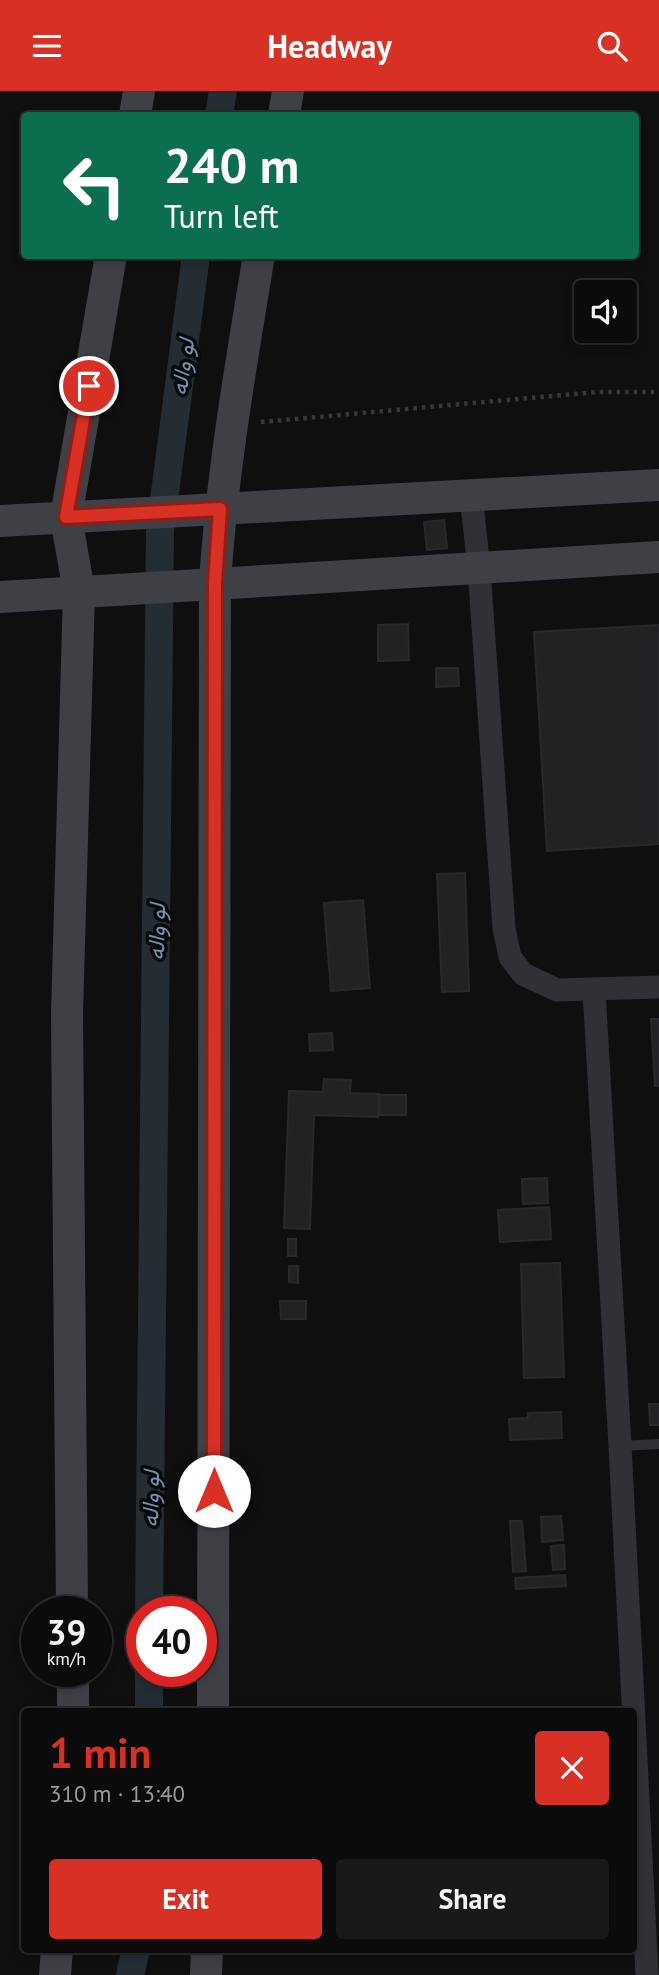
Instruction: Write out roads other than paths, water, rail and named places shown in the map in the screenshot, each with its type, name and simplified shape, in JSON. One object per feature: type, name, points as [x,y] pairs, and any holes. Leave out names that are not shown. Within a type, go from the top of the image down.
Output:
[{"type":"street","points":[[136,112],[139,91]]},
{"type":"street","points":[[284,112],[288,91]]},
{"type":"street","points":[[72,1596],[67,1014],[91,591],[79,517],[111,259]]},
{"type":"street","points":[[213,1708],[203,584],[207,510],[232,424],[258,259]]},
{"type":"street","points":[[0,521],[659,485]]},
{"type":"street","points":[[471,495],[479,568],[504,928],[510,957],[523,974],[557,990],[659,987]]},
{"type":"street","points":[[0,597],[659,558]]},
{"type":"street","points":[[594,990],[620,1446],[651,1895],[647,1975]]},
{"type":"street","points":[[73,1687],[73,1708]]},
{"type":"street","points":[[55,1975],[57,1953]]},
{"type":"street","points":[[206,1975],[207,1953]]},
{"type":"lane","points":[[620,1446],[659,1444]]},
{"type":"waterway","name":"لو واله","points":[[220,112],[223,91]]},
{"type":"waterway","name":"لو واله","points":[[149,1596],[160,531],[195,259]]},
{"type":"waterway","name":"لو واله","points":[[149,1687],[149,1708]]},
{"type":"waterway","name":"لو واله","points":[[130,1975],[135,1953]]}]
